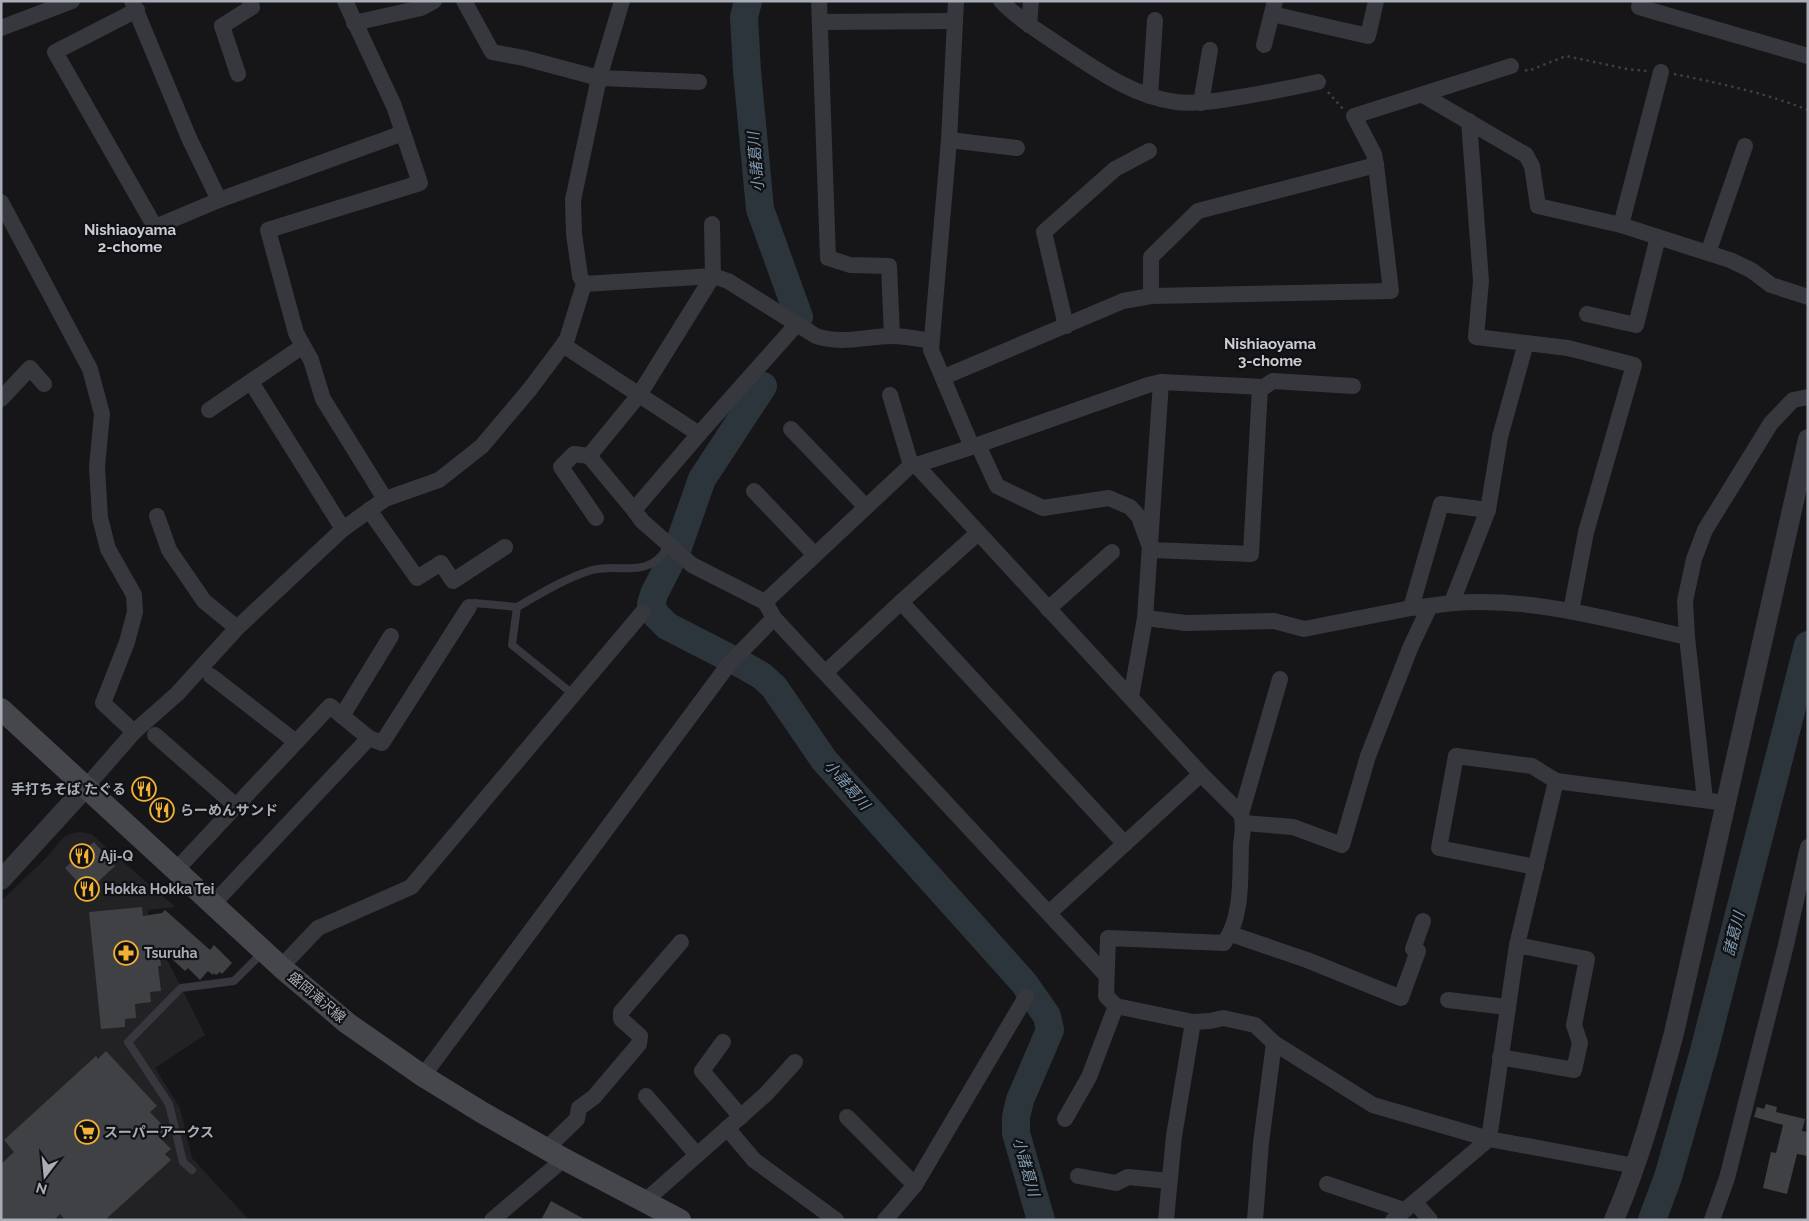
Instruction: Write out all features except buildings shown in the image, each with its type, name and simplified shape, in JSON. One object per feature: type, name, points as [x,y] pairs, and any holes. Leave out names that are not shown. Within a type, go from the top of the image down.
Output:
[{"type":"main road","name":"盛岡滝沢線","points":[[1,709],[281,967],[347,1023],[423,1076],[555,1154],[680,1220]]},
{"type":"street","points":[[1,28],[72,1]]},
{"type":"street","points":[[345,1],[394,106],[420,183],[268,230],[296,333],[311,360],[323,399],[386,499]]},
{"type":"street","points":[[354,23],[421,8],[434,1]]},
{"type":"street","points":[[464,1],[492,52],[524,58],[599,78],[699,82]]},
{"type":"street","points":[[1,880],[134,732],[177,694],[238,628],[343,529],[386,499],[439,480],[482,446],[530,389],[563,345],[567,339],[584,284],[580,276],[574,234],[573,200],[599,78],[622,1]]},
{"type":"street","points":[[819,1],[828,258],[850,264],[889,266],[892,336]]},
{"type":"street","points":[[956,1],[949,140],[931,350],[975,446],[997,486],[1043,508],[1109,498],[1130,506],[1139,517],[1151,550]]},
{"type":"street","points":[[1001,1],[1029,24],[1096,70],[1128,88],[1150,96],[1177,102],[1201,102],[1258,95],[1318,82]]},
{"type":"street","points":[[1029,24],[1031,1]]},
{"type":"street","points":[[1264,45],[1273,7],[1368,36],[1376,1]]},
{"type":"street","points":[[1641,1],[1640,7],[1808,56]]},
{"type":"street","points":[[238,74],[222,26],[255,3]]},
{"type":"street","points":[[218,200],[135,6],[55,52],[155,228],[218,200],[402,133]]},
{"type":"street","points":[[1150,96],[1155,20]]},
{"type":"street","points":[[820,22],[956,22]]},
{"type":"street","points":[[1201,102],[1210,50]]},
{"type":"street","points":[[944,377],[1123,301],[1151,296],[1391,291],[1374,154],[1354,116],[1512,66]]},
{"type":"street","points":[[1621,225],[1661,72]]},
{"type":"street","points":[[1423,95],[1526,155],[1532,166],[1538,206],[1621,225],[1730,260],[1751,270],[1771,285],[1808,297]]},
{"type":"street","points":[[1469,121],[1481,281],[1476,337],[1568,348],[1634,365],[1586,532],[1571,611]]},
{"type":"street","points":[[949,140],[1018,148]]},
{"type":"street","points":[[1708,253],[1745,146]]},
{"type":"street","points":[[1066,326],[1044,232],[1115,169],[1149,151]]},
{"type":"street","points":[[1151,296],[1151,258],[1198,211],[1376,165]]},
{"type":"street","points":[[1,202],[90,369],[102,414],[97,467],[100,518],[108,549],[134,595],[135,612],[127,642],[103,703],[134,732]]},
{"type":"street","points":[[590,456],[639,394],[713,276],[712,224]]},
{"type":"street","points":[[1587,314],[1636,325],[1658,237]]},
{"type":"street","points":[[584,284],[713,276],[728,281],[816,336],[830,341],[892,336],[931,341]]},
{"type":"street","points":[[634,510],[797,324]]},
{"type":"street","points":[[1452,602],[1488,510],[1500,437],[1526,343]]},
{"type":"street","points":[[563,345],[699,434]]},
{"type":"street","points":[[209,410],[303,346]]},
{"type":"street","points":[[1,399],[30,368],[44,384]]},
{"type":"street","points":[[765,602],[914,465],[1161,382],[1264,387],[1273,381],[1353,386]]},
{"type":"street","points":[[251,382],[343,529]]},
{"type":"street","points":[[1130,697],[1145,618],[1161,382]]},
{"type":"street","points":[[1151,550],[1251,554],[1260,387]]},
{"type":"street","points":[[890,395],[914,465],[1243,819],[1293,827],[1342,845],[1368,756],[1411,646],[1430,606]]},
{"type":"street","points":[[1705,800],[1687,636],[1685,601],[1694,559],[1705,530],[1771,423],[1793,400],[1808,397]]},
{"type":"street","points":[[791,429],[866,508]]},
{"type":"street","points":[[1614,1220],[1635,1166],[1656,1102],[1674,1033],[1808,439]]},
{"type":"street","points":[[596,518],[562,467],[574,454],[590,456],[642,522],[692,565],[765,602],[774,618],[1106,975]]},
{"type":"street","points":[[754,491],[815,555]]},
{"type":"street","points":[[1411,608],[1441,504],[1488,510]]},
{"type":"street","points":[[370,510],[418,578],[441,563],[453,580],[505,548]]},
{"type":"street","points":[[157,516],[169,550],[204,601],[238,628]]},
{"type":"street","points":[[826,672],[978,533]]},
{"type":"street","points":[[1048,609],[1112,552]]},
{"type":"street","points":[[901,602],[1124,844]]},
{"type":"street","points":[[1145,618],[1186,622],[1274,621],[1304,629],[1452,602],[1525,604],[1571,611],[1687,636]]},
{"type":"street","points":[[176,870],[330,706],[368,738],[382,743],[469,607]]},
{"type":"street","points":[[281,967],[318,928],[410,887],[643,612]]},
{"type":"street","points":[[423,1076],[734,659],[774,618]]},
{"type":"street","points":[[342,716],[391,636]]},
{"type":"street","points":[[211,676],[296,742]]},
{"type":"street","points":[[1280,679],[1243,819],[1239,899],[1231,934],[1224,943],[1108,938],[1106,996],[1116,1006],[1193,1022],[1223,1018],[1255,1025],[1274,1043],[1373,1105],[1489,1139],[1635,1166]]},
{"type":"street","points":[[155,735],[236,806]]},
{"type":"street","points":[[213,904],[368,738]]},
{"type":"street","points":[[1536,867],[1439,848],[1456,756],[1532,766],[1556,780],[1726,803]]},
{"type":"street","points":[[1049,913],[1201,774]]},
{"type":"street","points":[[1404,1211],[1489,1139],[1517,945],[1556,780]]},
{"type":"street","points":[[1712,1220],[1730,1169],[1786,945],[1808,846]]},
{"type":"street","points":[[1231,934],[1307,960],[1401,998],[1418,951],[1413,949],[1423,921]]},
{"type":"street","points":[[492,1220],[555,1154],[577,1119],[579,1108],[594,1097],[639,1044],[640,1036],[621,1019],[622,1012],[681,942]]},
{"type":"street","points":[[1500,1057],[1574,1070],[1580,1043],[1574,1025],[1587,959],[1517,945]]},
{"type":"street","points":[[885,1220],[915,1184],[1026,997]]},
{"type":"street","points":[[1448,1000],[1507,1007]]},
{"type":"street","points":[[1064,1119],[1089,1077],[1116,1006]]},
{"type":"street","points":[[1166,1220],[1174,1136],[1193,1022]]},
{"type":"street","points":[[723,1042],[702,1071],[740,1116]]},
{"type":"street","points":[[1255,1220],[1261,1143],[1274,1043]]},
{"type":"street","points":[[645,1201],[765,1095],[795,1062]]},
{"type":"street","points":[[646,1096],[697,1155]]},
{"type":"street","points":[[847,1117],[915,1184]]},
{"type":"street","points":[[727,1128],[754,1160],[836,1220]]},
{"type":"street","points":[[1078,1176],[1116,1183],[1128,1177],[1169,1181]]},
{"type":"street","points":[[1327,1184],[1430,1220]]},
{"type":"lane","points":[[469,607],[474,603],[516,607],[590,570],[606,567],[633,569],[646,567],[672,549]]},
{"type":"lane","points":[[516,607],[512,645],[574,695]]},
{"type":"lane","points":[[192,1170],[183,1162],[169,1104],[128,1042],[181,988],[234,981],[264,951]]},
{"type":"path","points":[[1318,82],[1347,114],[1354,116]]},
{"type":"shaded area","points":[[72,833],[91,834],[175,907],[148,910],[148,924],[205,1035],[155,1068],[180,1108],[192,1158],[249,1220],[1,1220],[1,901],[44,860],[64,837]]},
{"type":"waterway","name":"小諸葛川","points":[[748,1],[744,17],[747,71],[760,209],[799,317]]},
{"type":"waterway","name":"小諸葛川","points":[[763,386],[702,479],[678,547],[654,594],[651,604],[656,615],[667,626],[743,665],[762,676],[774,687],[824,760],[1024,983],[1047,1016],[1050,1030],[1020,1100],[1016,1117],[1016,1133],[1041,1220]]},
{"type":"waterway","name":"諸葛川","points":[[1652,1220],[1668,1177],[1704,1051],[1808,645]]},
{"type":"place","name":"手打ちそば たぐる","points":[[144,789]]},
{"type":"place","name":"らーめんサンド","points":[[162,810]]},
{"type":"place","name":"Aji-Q","points":[[82,856]]},
{"type":"place","name":"Hokka Hokka Tei","points":[[87,889]]},
{"type":"place","name":"Tsuruha","points":[[126,953]]},
{"type":"place","name":"スーパーアークス","points":[[87,1132]]},
{"type":"district","name":"Nishiaoyama 2-chome","points":[[130,238]]},
{"type":"district","name":"Nishiaoyama 3-chome","points":[[1270,352]]}]
